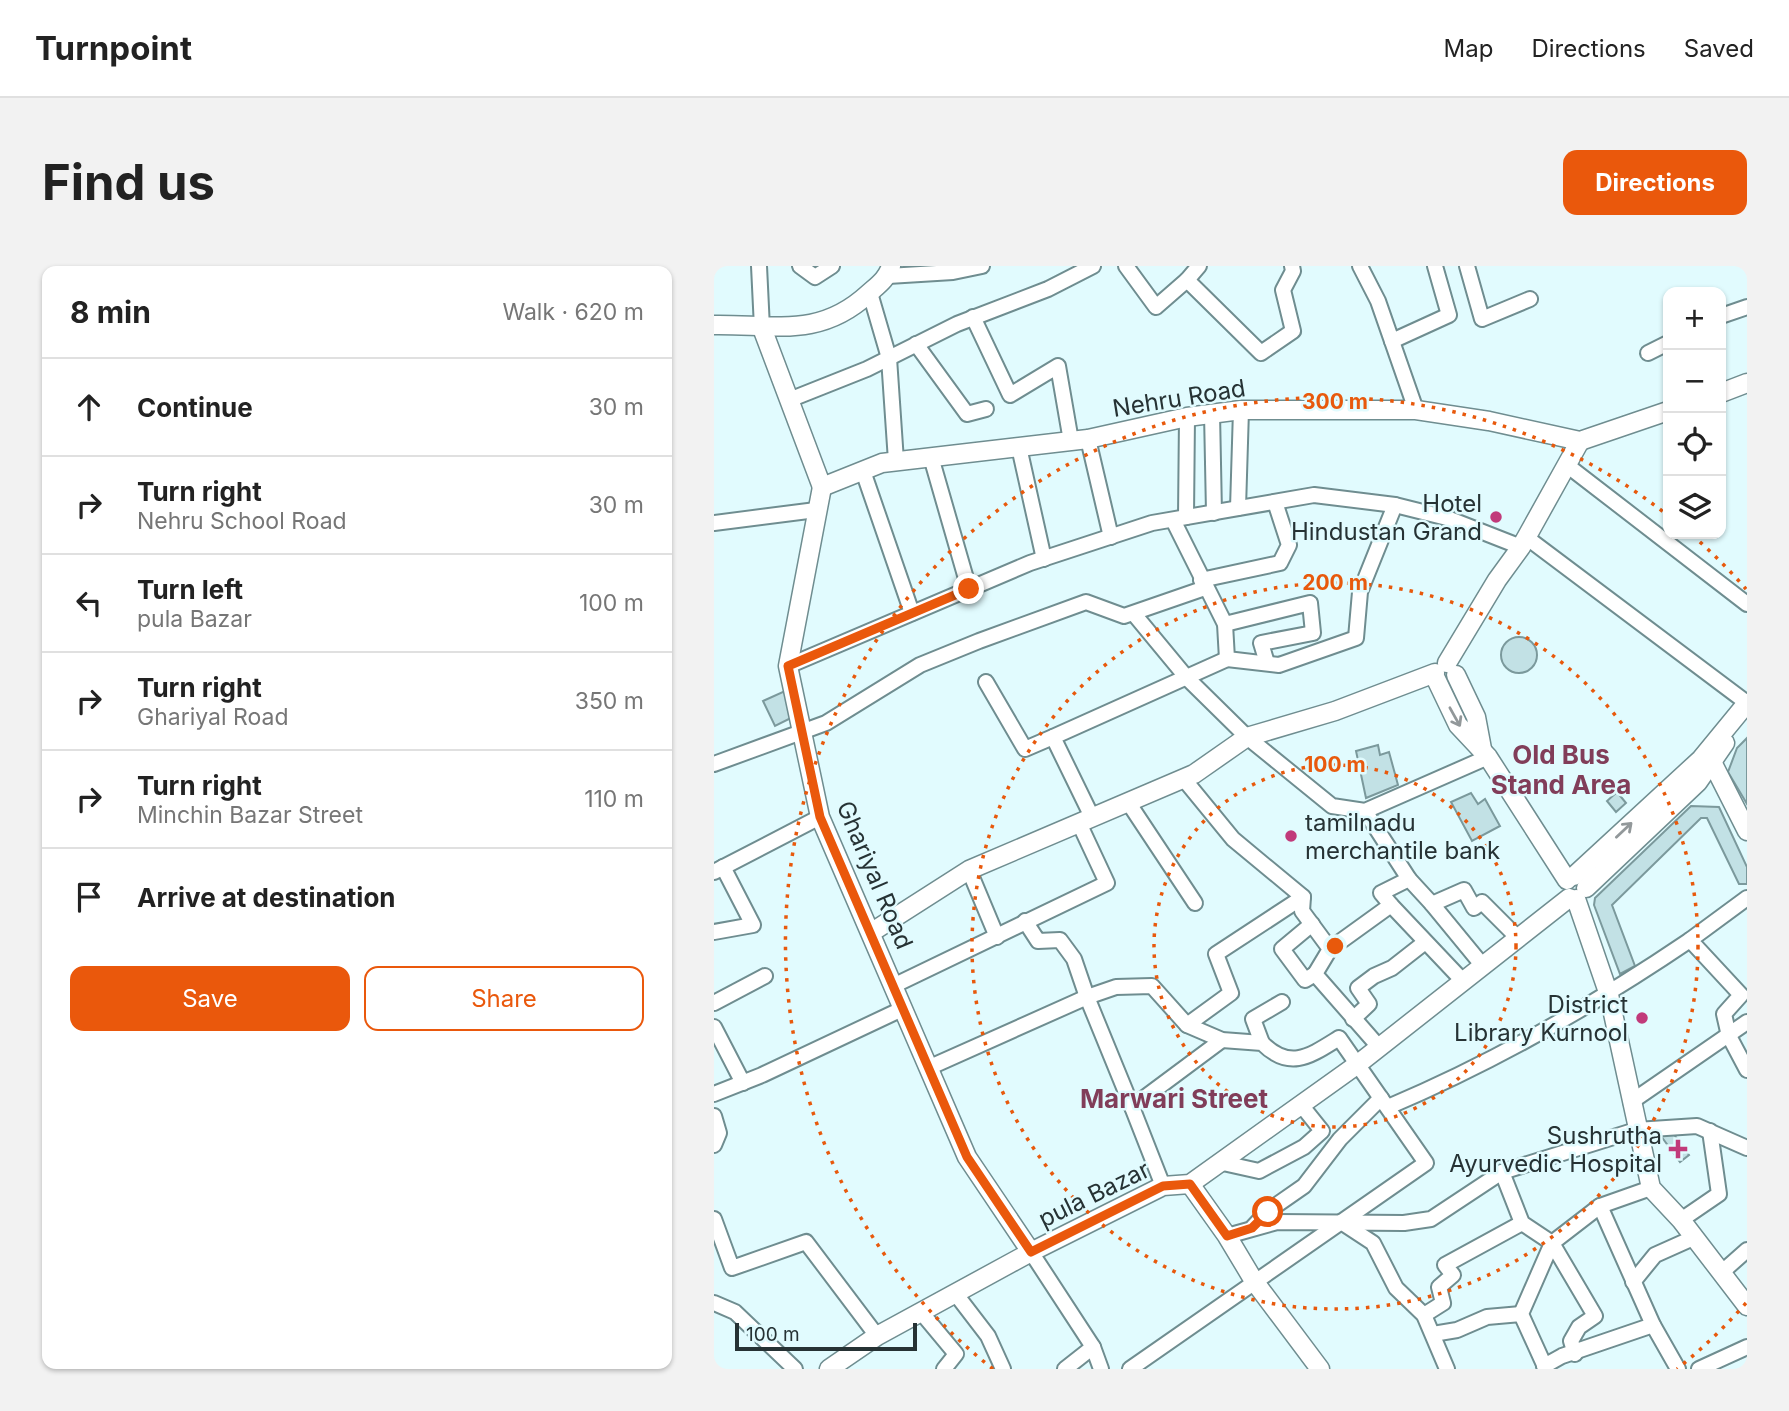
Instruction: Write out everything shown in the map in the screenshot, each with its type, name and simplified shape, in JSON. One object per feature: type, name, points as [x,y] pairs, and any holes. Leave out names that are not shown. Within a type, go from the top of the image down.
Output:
[{"type":"street","points":[[759,266],[762,328],[822,487]]},
{"type":"street","points":[[800,266],[815,276],[832,266]]},
{"type":"street","points":[[714,325],[804,328],[850,310],[890,271],[953,272],[982,266]]},
{"type":"street","points":[[789,400],[889,358],[973,317],[1048,289],[1093,266]]},
{"type":"street","points":[[1126,266],[1156,307],[1199,266]]},
{"type":"street","points":[[1187,280],[1261,353],[1293,331],[1289,303],[1283,290],[1293,271],[1292,266]]},
{"type":"street","points":[[1360,266],[1378,302],[1416,410]]},
{"type":"street","points":[[1392,341],[1449,315],[1435,266]]},
{"type":"street","points":[[1467,266],[1482,318],[1530,299]]},
{"type":"street","points":[[870,293],[889,358],[896,461]]},
{"type":"street","points":[[1726,314],[1747,307]]},
{"type":"street","points":[[973,317],[1010,395],[1058,366],[1111,537]]},
{"type":"street","points":[[916,344],[967,414],[986,409]]},
{"type":"street","points":[[1648,353],[1663,346]]},
{"type":"street","points":[[1726,391],[1747,383]]},
{"type":"street","points":[[1238,508],[1241,410]]},
{"type":"street","name":"Nehru Road","points":[[822,487],[882,463],[1080,440],[1187,417],[1241,410],[1416,410],[1489,421],[1580,441]]},
{"type":"street","points":[[872,932],[969,870],[1183,778],[1247,737],[1335,711],[1443,673],[1568,466],[1580,441],[1663,413]]},
{"type":"street","points":[[1212,414],[1214,513]]},
{"type":"street","points":[[1187,417],[1179,519],[1203,584],[1225,624],[1227,659]]},
{"type":"street","points":[[1019,447],[1044,559]]},
{"type":"street","points":[[931,457],[969,589]]},
{"type":"street","points":[[1568,466],[1747,604]]},
{"type":"street","points":[[863,471],[912,613]]},
{"type":"street","name":"Ghariyal Road","points":[[822,487],[788,666],[804,730],[820,817],[895,985],[902,1009],[967,1157],[1031,1252]]},
{"type":"street","points":[[788,666],[1044,559],[1111,537],[1179,519],[1314,495],[1395,505],[1523,542],[1747,703],[1710,757]]},
{"type":"street","points":[[714,764],[827,723],[920,665],[1086,602],[1124,616],[1134,614],[1203,584],[1280,563],[1289,545],[1275,502]]},
{"type":"street","points":[[986,682],[1025,749],[1227,659],[1279,665],[1356,638],[1360,592],[1395,505]]},
{"type":"street","points":[[714,523],[816,510]]},
{"type":"street","points":[[1225,624],[1310,603],[1313,633],[1261,643],[1266,663]]},
{"type":"street","points":[[1134,614],[1186,678],[1247,737],[1332,806],[1365,811],[1485,753]]},
{"type":"street","points":[[1443,673],[1476,717],[1485,753],[1574,888],[1609,995],[1636,1130],[1651,1188],[1681,1220],[1746,1303]]},
{"type":"street","points":[[1710,757],[1747,716]]},
{"type":"street","points":[[895,985],[1107,883],[1053,737]]},
{"type":"street","points":[[1710,757],[1747,831]]},
{"type":"street","name":"pula Bazar","points":[[839,1366],[877,1336],[1031,1252],[1163,1186],[1190,1184],[1223,1163],[1359,1064],[1483,966],[1698,782],[1710,757]]},
{"type":"street","points":[[1183,778],[1233,839],[1303,897]]},
{"type":"street","points":[[1128,802],[1195,903]]},
{"type":"street","points":[[1365,811],[1409,879],[1483,966]]},
{"type":"street","points":[[714,932],[753,925],[719,869],[820,817]]},
{"type":"street","points":[[969,870],[997,937]]},
{"type":"street","points":[[1409,879],[1381,893],[1424,943],[1462,980]]},
{"type":"street","points":[[1433,904],[1464,890],[1474,908],[1482,902],[1517,937]]},
{"type":"street","points":[[1303,897],[1302,911],[1331,948]]},
{"type":"street","points":[[1187,1025],[1231,993],[1216,954],[1303,897]]},
{"type":"street","points":[[1252,1228],[1268,1212],[1304,1186],[1340,1139],[1385,1102],[1468,1073],[1609,995],[1747,898]]},
{"type":"street","points":[[1312,924],[1282,949],[1305,980],[1315,974],[1331,948],[1391,905]]},
{"type":"street","points":[[1026,921],[1038,941],[1060,940],[1074,959],[1163,1186]]},
{"type":"street","points":[[1690,940],[1741,995],[1724,1014],[1729,1036],[1747,1070]]},
{"type":"street","points":[[1353,1019],[1369,1004],[1358,988],[1374,976],[1392,968],[1424,943]]},
{"type":"street","points":[[1315,974],[1378,1047]]},
{"type":"street","points":[[714,1003],[765,976]]},
{"type":"street","points":[[928,1068],[1115,987],[1152,986],[1187,1025],[1222,1040],[1262,1043]]},
{"type":"street","points":[[1130,1369],[1426,1163],[1339,1038],[1312,1055],[1290,1060],[1274,1055],[1262,1043],[1253,1019],[1282,1002]]},
{"type":"street","points":[[714,1094],[902,1009]]},
{"type":"street","points":[[1631,1102],[1747,1022]]},
{"type":"street","points":[[714,1027],[743,1083]]},
{"type":"street","points":[[1132,1107],[1222,1040]]},
{"type":"street","points":[[1223,1163],[1259,1171],[1304,1147],[1322,1131],[1302,1106]]},
{"type":"street","points":[[714,1116],[719,1133],[714,1145]]},
{"type":"street","points":[[1227,1236],[1277,1222],[1404,1223],[1431,1219],[1502,1172],[1636,1130],[1698,1126],[1747,1148]]},
{"type":"street","points":[[1681,1220],[1719,1194],[1710,1131]]},
{"type":"street","points":[[1502,1172],[1522,1223],[1552,1243],[1595,1316],[1579,1327],[1571,1341],[1575,1354]]},
{"type":"street","points":[[1190,1184],[1227,1236],[1254,1281],[1320,1369]]},
{"type":"street","points":[[1651,1188],[1600,1206],[1552,1243],[1521,1314],[1545,1368],[1562,1356],[1575,1354],[1653,1325]]},
{"type":"street","points":[[1600,1206],[1673,1367]]},
{"type":"street","points":[[714,1219],[732,1268],[806,1242],[877,1336]]},
{"type":"street","points":[[1341,1222],[1373,1243],[1396,1288],[1424,1315],[1447,1369]]},
{"type":"street","points":[[1424,1315],[1443,1303],[1439,1287],[1453,1275],[1445,1265],[1522,1223]]},
{"type":"street","points":[[1633,1282],[1655,1255],[1693,1238]]},
{"type":"street","points":[[1721,1273],[1747,1250]]},
{"type":"street","points":[[1031,1252],[1093,1347],[1101,1369]]},
{"type":"street","points":[[955,1293],[988,1336],[1003,1369]]},
{"type":"street","points":[[714,1303],[735,1312],[795,1369]]},
{"type":"street","points":[[921,1312],[956,1354],[944,1369]]},
{"type":"street","points":[[1433,1334],[1457,1330],[1487,1317],[1521,1314]]},
{"type":"street","points":[[1065,1369],[1093,1347]]},
{"type":"street","points":[[1699,1369],[1747,1347]]},
{"type":"building","points":[[1519,637],[1532,642],[1537,655],[1532,668],[1519,673],[1506,668],[1501,655],[1506,642]]},
{"type":"building","points":[[785,691],[797,715],[775,726],[763,701]]},
{"type":"building","points":[[1747,738],[1747,804],[1728,772],[1737,748]]},
{"type":"building","points":[[1378,745],[1380,755],[1389,752],[1398,785],[1366,798],[1356,751]]},
{"type":"building","points":[[1617,792],[1626,803],[1616,812],[1607,801]]},
{"type":"building","points":[[1471,793],[1478,804],[1485,799],[1500,826],[1472,841],[1451,802]]},
{"type":"building","points":[[1691,806],[1719,807],[1747,867],[1747,884],[1739,884],[1707,818],[1701,818],[1612,905],[1635,966],[1620,974],[1594,905],[1595,898]]},
{"type":"building","points":[[1670,1129],[1689,1155],[1680,1162],[1661,1136]]},
{"type":"place","name":"Hotel Hindustan Grand","points":[[1496,517]]},
{"type":"place","name":"tamilnadu merchantile bank","points":[[1291,836]]},
{"type":"place","name":"District Library Kurnool","points":[[1642,1018]]},
{"type":"place","name":"Sushrutha Ayurvedic Hospital","points":[[1678,1149]]},
{"type":"district","name":"Old Bus Stand Area","points":[[1561,769]]},
{"type":"district","name":"Marwari Street","points":[[1174,1098]]},
{"type":"route","points":[[969,589],[788,666],[804,730],[820,817],[895,985],[902,1009],[967,1157],[1031,1252],[1163,1186],[1190,1184],[1227,1236],[1252,1228],[1268,1212]]}]
